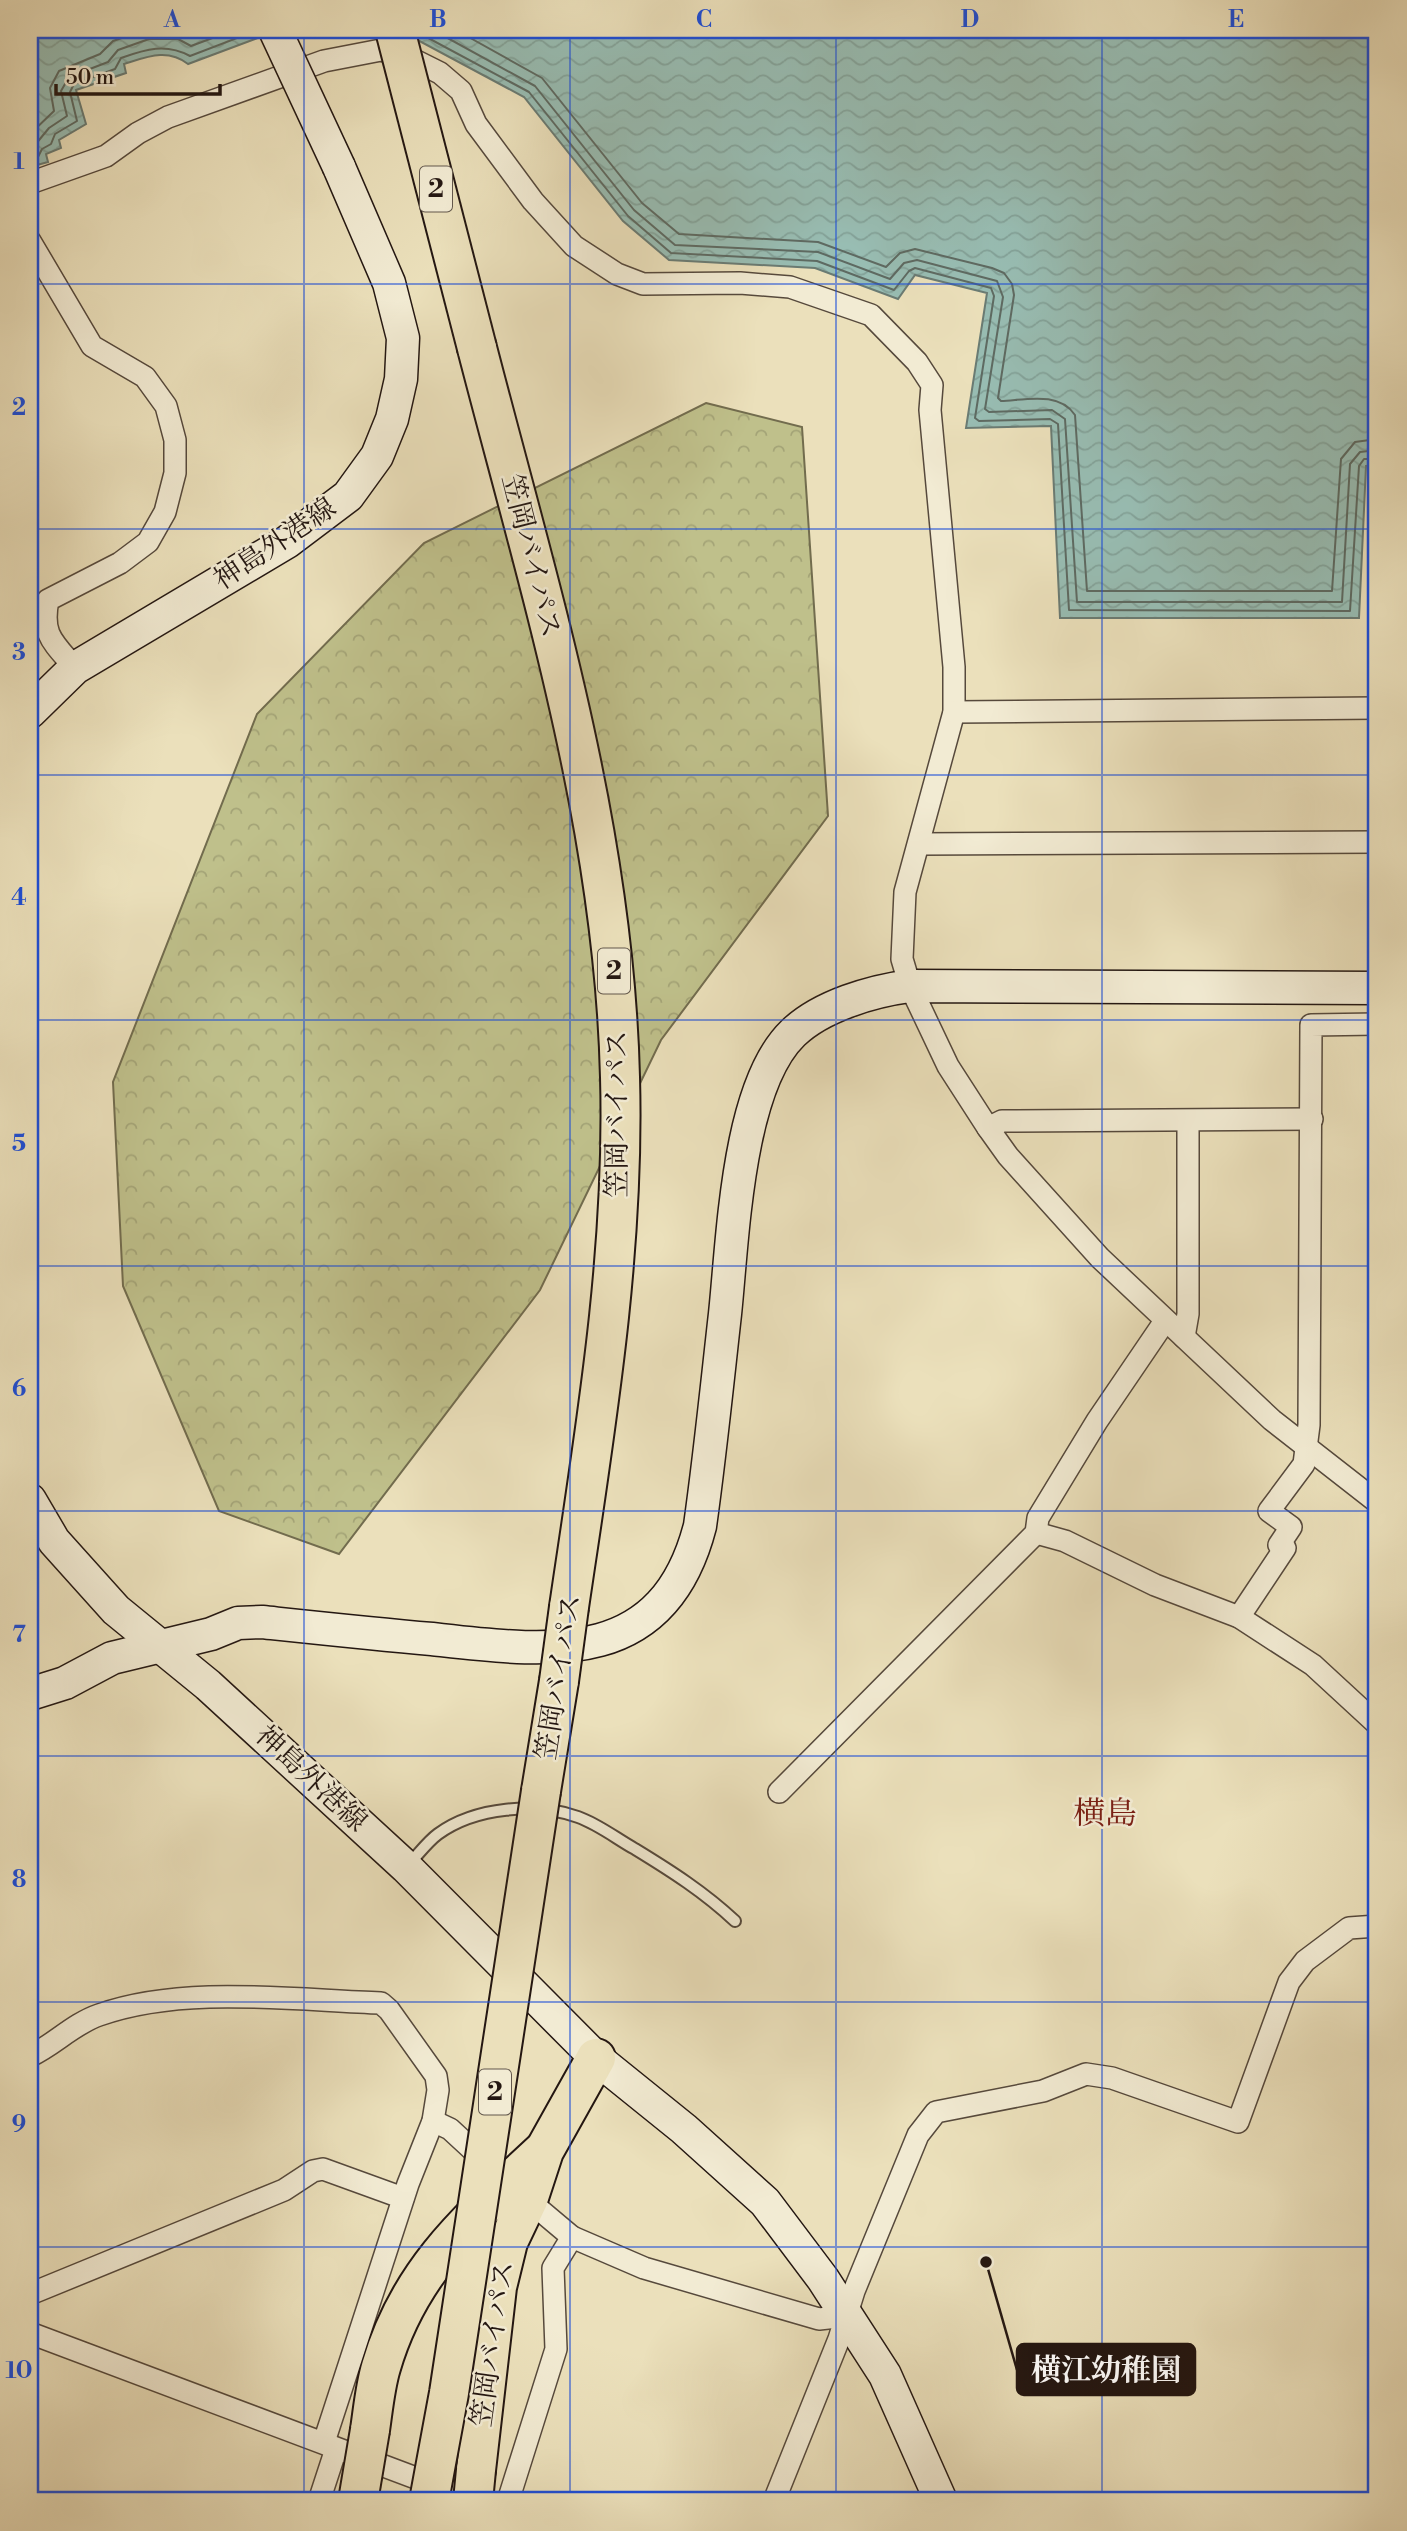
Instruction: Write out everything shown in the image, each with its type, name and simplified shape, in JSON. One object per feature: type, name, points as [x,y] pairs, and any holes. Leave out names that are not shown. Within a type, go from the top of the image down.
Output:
[{"type":"highway","name":"笠岡バイパス","points":[[395,30],[583,757],[602,866],[614,968],[621,1077],[617,1219],[598,1407],[559,1681],[449,2393]]},
{"type":"highway","name":"笠岡バイパス","points":[[358,2501],[381,2368],[411,2293],[432,2261],[518,2192],[596,2058]]},
{"type":"highway","name":"笠岡バイパス","points":[[476,2491],[497,2287],[518,2192]]},
{"type":"highway","name":"2","points":[[429,2501],[449,2393]]},
{"type":"highway","name":"2","points":[[440,2501],[449,2393]]},
{"type":"street","name":"神島外港線","points":[[30,712],[75,668],[287,542],[348,496],[377,456],[392,419],[401,379],[403,338],[389,282],[275,30]]},
{"type":"street","points":[[30,184],[106,156],[138,133],[168,117],[324,61],[382,50],[431,68],[460,91],[476,124],[533,201],[574,246],[617,274],[643,284],[740,283],[790,287],[871,315],[918,362],[932,385],[930,410],[954,667],[954,712],[905,892],[901,924],[902,959],[910,986],[948,1066],[988,1128],[1008,1156],[1100,1258],[1272,1420],[1377,1502]]},
{"type":"street","points":[[30,241],[92,346],[145,377],[166,405],[175,440],[175,473],[172,486],[165,512],[148,542],[120,563],[48,600],[44,620],[47,636],[75,668]]},
{"type":"street","points":[[954,712],[1377,708]]},
{"type":"street","points":[[919,844],[1377,842]]},
{"type":"street","points":[[30,1694],[65,1683],[112,1658],[162,1647],[238,1623],[262,1622],[477,1644],[563,1649],[608,1638],[644,1620],[675,1588],[693,1556],[701,1526],[741,1155],[767,1067],[793,1033],[823,1014],[880,990],[910,986],[1377,988]]},
{"type":"street","points":[[1239,1617],[1285,1548],[1279,1545],[1291,1527],[1269,1511],[1304,1464],[1307,1447],[1311,1026],[1377,1024]]},
{"type":"street","points":[[988,1128],[1002,1121],[1312,1119]]},
{"type":"street","points":[[1184,1337],[1188,1314],[1188,1121]]},
{"type":"street","points":[[779,1791],[1036,1533],[1038,1518],[1097,1422],[1165,1321]]},
{"type":"street","name":"神島外港線","points":[[30,1500],[54,1541],[116,1611],[162,1647],[406,1867],[596,2058],[684,2129],[765,2202],[823,2279],[885,2375],[942,2501]]},
{"type":"street","points":[[1036,1533],[1065,1541],[1155,1585],[1239,1617],[1313,1665],[1377,1724]]},
{"type":"street","points":[[774,2501],[918,2135],[936,2112],[1042,2091],[1086,2074],[1112,2078],[1238,2122],[1289,1982],[1306,1961],[1349,1928],[1377,1926]]},
{"type":"street","points":[[30,2056],[99,2015],[162,2002],[226,1996],[381,2003],[436,2076],[438,2090],[433,2121],[403,2198],[330,2445],[319,2501]]},
{"type":"street","points":[[433,2121],[450,2129],[572,2237],[593,2248],[669,2275],[819,2319],[846,2316]]},
{"type":"street","points":[[30,2294],[284,2190],[313,2171],[335,2173],[403,2198]]},
{"type":"street","points":[[508,2501],[556,2349],[553,2268],[572,2237]]},
{"type":"street","points":[[30,2333],[330,2445],[476,2491]]},
{"type":"lane","points":[[406,1867],[438,1834],[473,1816],[505,1811],[552,1811],[580,1818],[681,1876],[708,1895],[735,1921]]},
{"type":"green space","points":[[706,403],[802,427],[828,816],[661,1040],[540,1290],[339,1554],[219,1511],[123,1286],[113,1082],[257,714],[424,543]]},
{"type":"water","points":[[30,30],[279,30],[188,64],[172,56],[157,55],[124,64],[126,73],[76,90],[86,124],[59,140],[61,148],[46,154],[48,162],[30,167]]},
{"type":"water","points":[[367,30],[1377,30],[1377,465],[1366,466],[1359,618],[1060,618],[1051,426],[966,428],[987,293],[915,275],[898,299],[815,268],[669,260],[623,221],[524,97],[412,37]]},
{"type":"place","name":"横江幼稚園","points":[[986,2262]]},
{"type":"district","name":"横島","points":[[1105,1814]]}]
